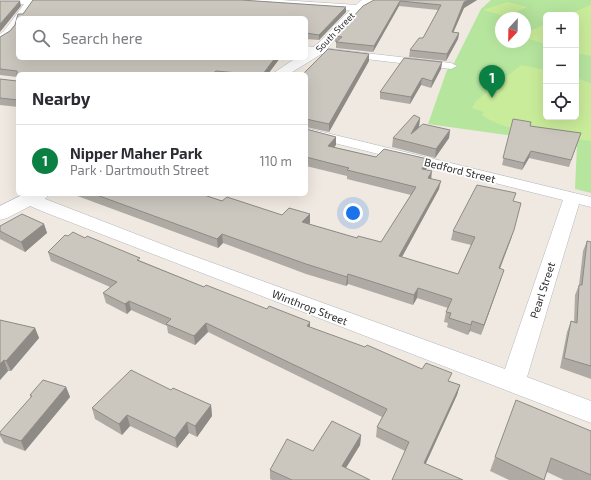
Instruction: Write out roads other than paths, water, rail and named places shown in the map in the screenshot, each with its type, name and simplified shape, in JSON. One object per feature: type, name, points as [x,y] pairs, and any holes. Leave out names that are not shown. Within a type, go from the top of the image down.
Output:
[{"type":"main road","points":[[0,2],[55,0]]},
{"type":"main road","points":[[232,0],[358,8]]},
{"type":"main road","name":"South Street","points":[[308,57],[320,50],[358,8],[369,0]]},
{"type":"main road","name":"South Street","points":[[282,72],[303,60]]},
{"type":"main road","points":[[0,214],[34,196]]},
{"type":"street","points":[[20,16],[32,0]]},
{"type":"street","points":[[0,39],[15,27]]},
{"type":"street","points":[[308,49],[451,66]]},
{"type":"street","name":"Bedford Street","points":[[308,132],[582,200]]},
{"type":"street","name":"Winthrop Street","points":[[34,196],[170,254],[591,412]]},
{"type":"street","name":"Pearl Street","points":[[513,382],[582,200]]},
{"type":"place","name":"Nipper Maher Park","points":[[492,98]]}]
